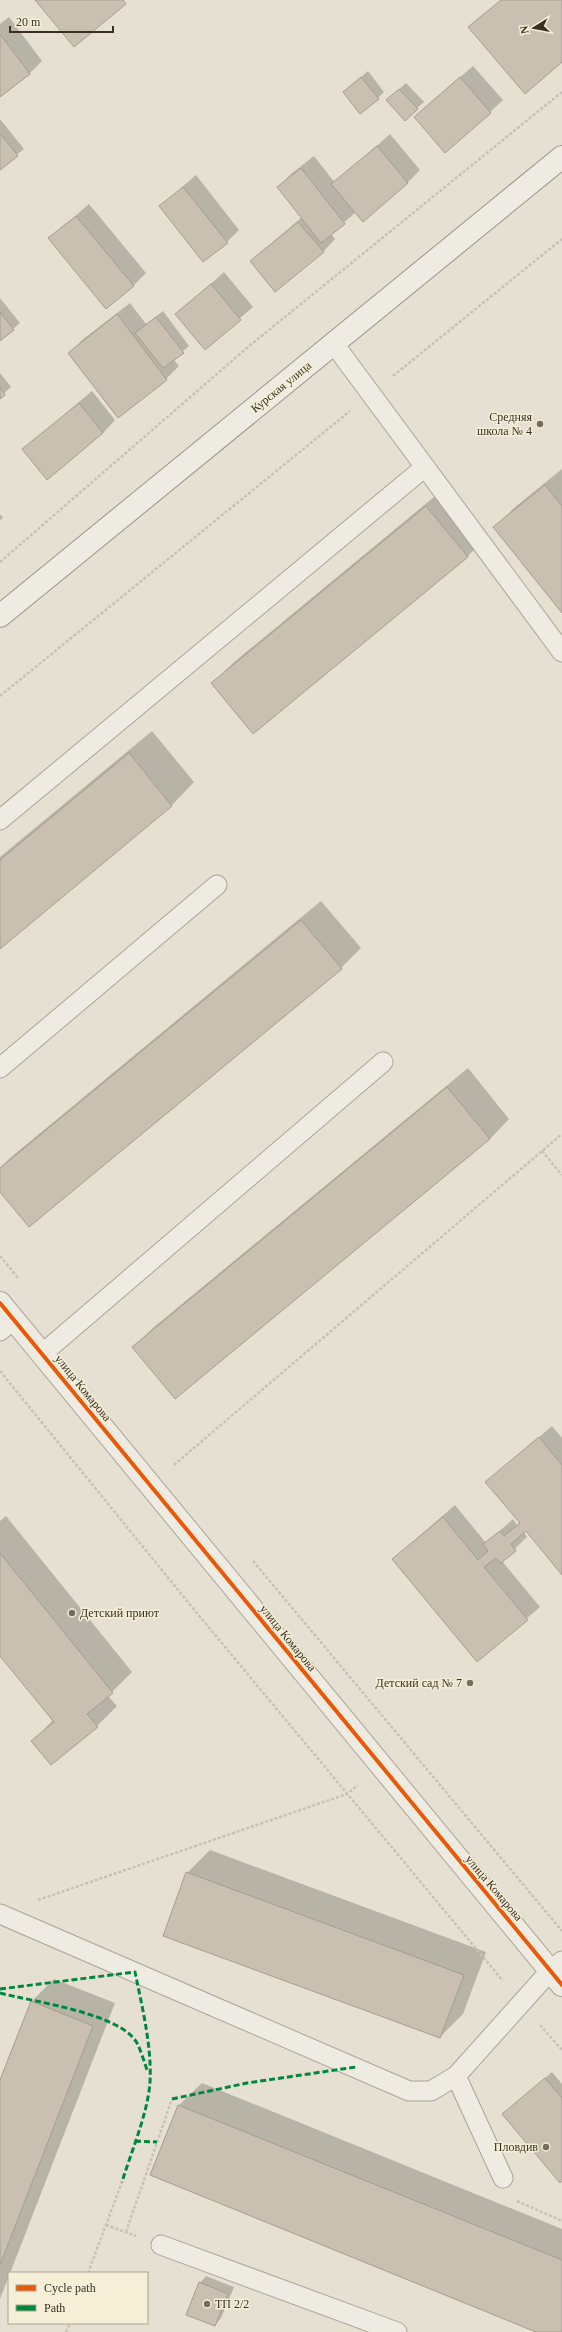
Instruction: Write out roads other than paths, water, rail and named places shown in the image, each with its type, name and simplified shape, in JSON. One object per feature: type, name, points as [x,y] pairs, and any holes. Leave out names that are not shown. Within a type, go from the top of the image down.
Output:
[{"type":"street","name":"Курская улица","points":[[0,616],[562,157]]},
{"type":"street","name":"улица Комарова","points":[[0,1303],[7,1325],[42,1354],[558,1972]]},
{"type":"lane","points":[[334,344],[562,652]]},
{"type":"lane","points":[[0,820],[426,467]]},
{"type":"lane","points":[[0,1068],[217,885]]},
{"type":"lane","points":[[42,1354],[383,1062]]},
{"type":"lane","points":[[0,1914],[408,2090],[431,2090],[456,2076],[521,2003],[558,1972]]},
{"type":"lane","points":[[456,2076],[503,2178]]},
{"type":"lane","points":[[161,2245],[397,2332]]},
{"type":"place","name":"Средняя школа № 4","points":[[540,424]]},
{"type":"place","name":"Детский приют","points":[[72,1613]]},
{"type":"place","name":"Детский сад № 7","points":[[470,1683]]},
{"type":"place","name":"Пловдив","points":[[546,2147]]},
{"type":"place","name":"ТП 2/2","points":[[207,2304]]}]
